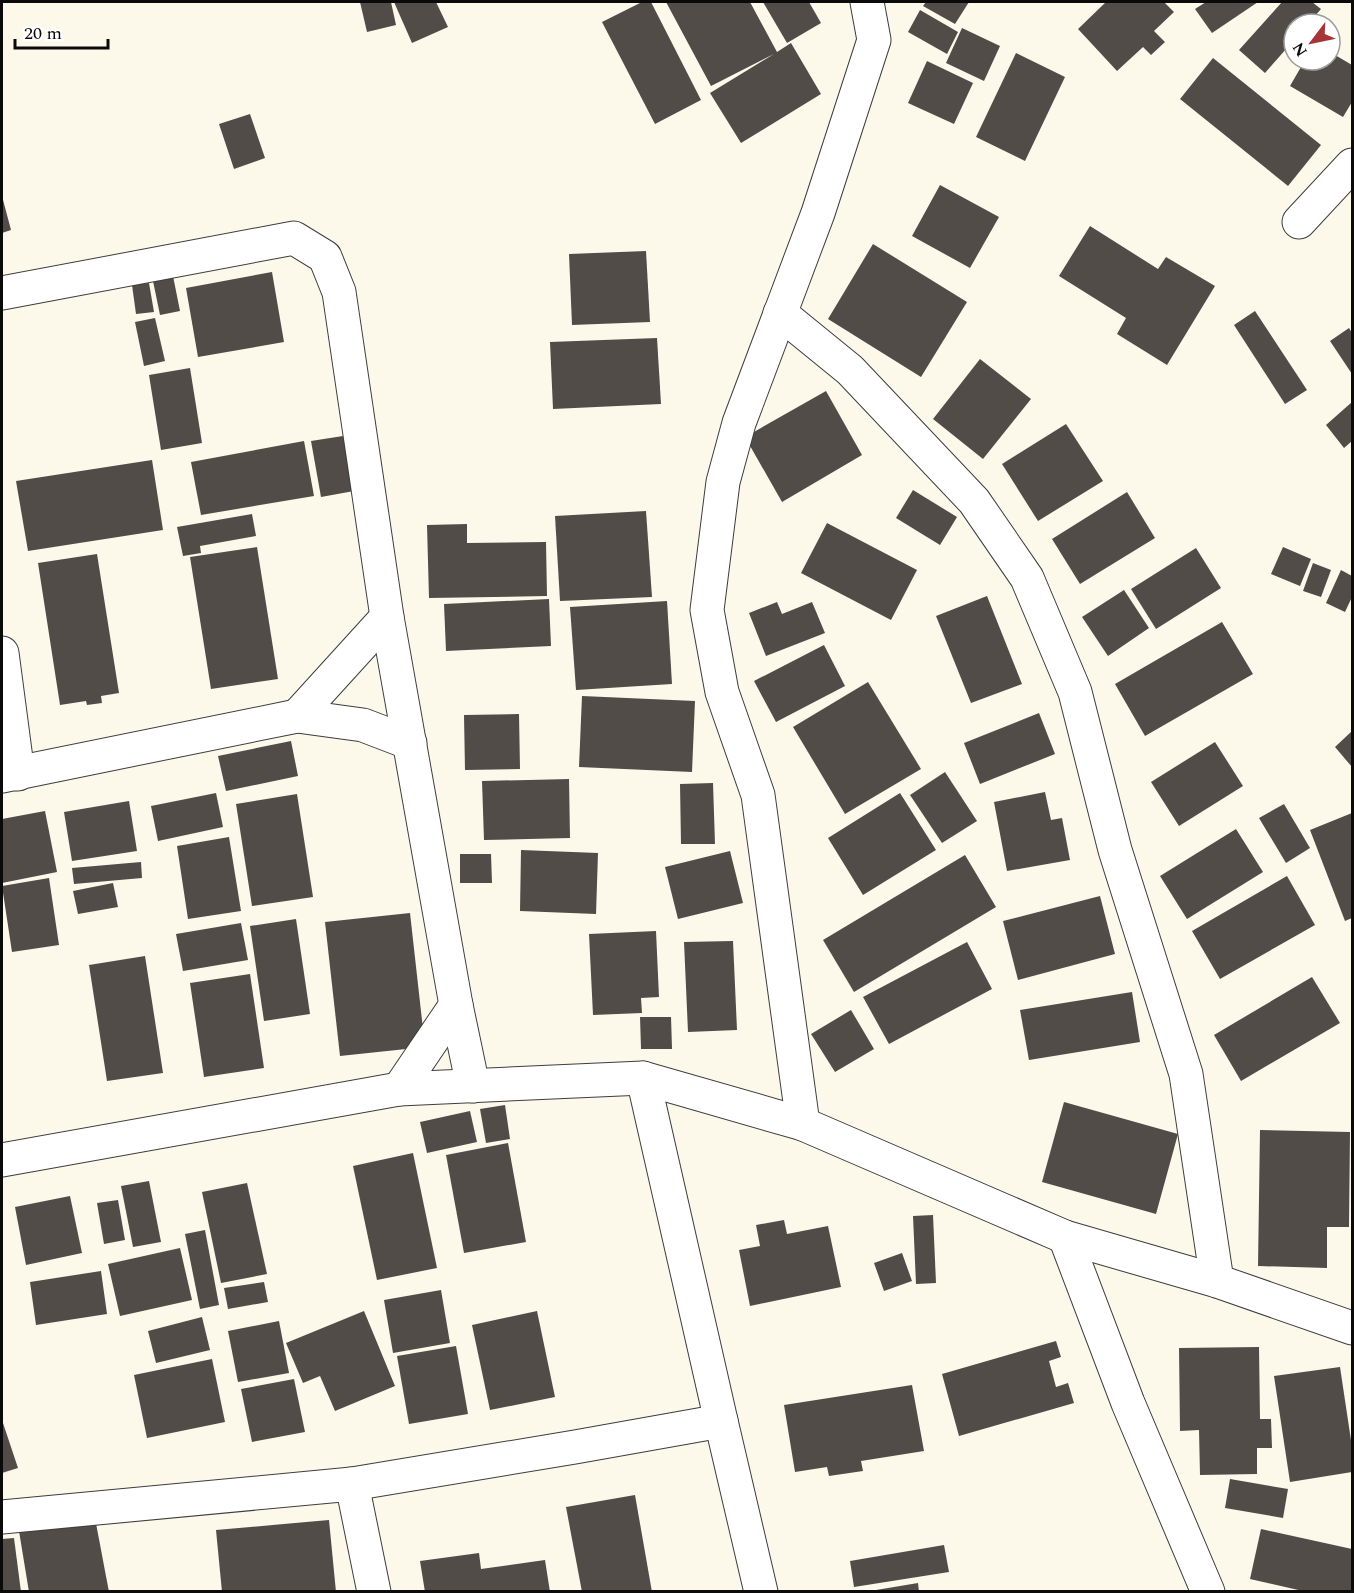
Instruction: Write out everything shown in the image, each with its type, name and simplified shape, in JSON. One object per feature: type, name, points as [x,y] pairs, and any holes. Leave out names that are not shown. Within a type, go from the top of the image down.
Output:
[{"type":"street","points":[[803,1124],[758,795],[722,692],[707,610],[723,482],[739,423],[818,213],[874,40],[867,2]]},
{"type":"street","points":[[1299,222],[1353,165]]},
{"type":"street","points":[[2,293],[294,238],[325,257],[339,292],[387,617],[472,1086]]},
{"type":"street","points":[[780,313],[850,370],[974,501],[1027,578],[1075,692],[1115,850],[1186,1074],[1217,1281]]},
{"type":"street","points":[[297,716],[387,617]]},
{"type":"street","points":[[2,653],[10,775],[297,716],[363,725],[410,743]]},
{"type":"street","points":[[399,1089],[456,1005]]},
{"type":"street","points":[[643,1078],[761,1592]]},
{"type":"street","points":[[2,1160],[399,1089],[643,1078],[803,1124],[1065,1237],[1217,1281],[1353,1328]]},
{"type":"street","points":[[1065,1237],[1128,1403],[1208,1592]]},
{"type":"street","points":[[2,1517],[352,1484],[721,1422]]},
{"type":"street","points":[[352,1484],[374,1592]]},
{"type":"building","points":[[360,2],[391,2],[396,25],[367,32]]},
{"type":"building","points":[[394,2],[436,2],[448,27],[412,43]]},
{"type":"building","points":[[642,2],[651,2],[701,100],[655,124],[602,22]]},
{"type":"building","points":[[666,2],[750,2],[777,52],[791,43],[821,94],[741,143],[710,93],[774,54],[711,86]]},
{"type":"building","points":[[763,2],[809,2],[821,23],[787,43]]},
{"type":"building","points":[[926,2],[969,2],[955,24],[923,6]]},
{"type":"building","points":[[1106,2],[1164,2],[1174,12],[1154,31],[1165,42],[1151,55],[1143,47],[1117,71],[1078,29]]},
{"type":"building","points":[[1206,2],[1258,2],[1212,33],[1195,9]]},
{"type":"building","points":[[1282,2],[1312,2],[1321,9],[1318,12],[1282,12],[1282,54],[1265,73],[1239,50]]},
{"type":"building","points":[[920,10],[958,32],[947,54],[908,32]]},
{"type":"building","points":[[962,28],[1000,46],[984,81],[946,63]]},
{"type":"building","points":[[1016,53],[1065,77],[1025,161],[976,137]]},
{"type":"building","points":[[1213,58],[1321,145],[1288,186],[1180,99]]},
{"type":"building","points":[[1342,59],[1352,65],[1352,102],[1343,117],[1290,86],[1298,72],[1342,72]]},
{"type":"building","points":[[927,61],[973,83],[954,124],[908,103]]},
{"type":"building","points":[[250,114],[265,158],[234,169],[219,124]]},
{"type":"building","points":[[940,185],[999,217],[970,268],[912,236]]},
{"type":"building","points":[[2,196],[11,230],[2,233]]},
{"type":"building","points":[[1090,226],[1158,269],[1166,257],[1215,286],[1167,365],[1117,334],[1126,318],[1059,276]]},
{"type":"building","points":[[873,244],[967,302],[921,377],[828,319]]},
{"type":"building","points":[[646,251],[650,322],[572,325],[569,254]]},
{"type":"building","points":[[272,272],[284,342],[198,357],[186,288]]},
{"type":"building","points":[[173,276],[180,311],[160,315],[153,281]]},
{"type":"building","points":[[149,283],[154,312],[136,314],[132,285]]},
{"type":"building","points":[[1255,311],[1307,390],[1285,404],[1234,325]]},
{"type":"building","points":[[155,318],[165,361],[144,366],[135,322]]},
{"type":"building","points":[[1349,328],[1352,333],[1352,374],[1330,341]]},
{"type":"building","points":[[657,338],[661,404],[553,409],[550,342]]},
{"type":"building","points":[[980,359],[1031,399],[983,459],[933,419]]},
{"type":"building","points":[[190,368],[202,443],[161,450],[149,375]]},
{"type":"building","points":[[826,391],[862,455],[782,502],[745,437]]},
{"type":"building","points":[[1352,402],[1352,441],[1344,448],[1326,425]]},
{"type":"building","points":[[1066,424],[1103,481],[1038,521],[1002,464]]},
{"type":"building","points":[[343,436],[354,491],[321,497],[311,441]]},
{"type":"building","points":[[304,441],[314,496],[201,515],[191,462]]},
{"type":"building","points":[[152,460],[163,530],[28,551],[16,481]]},
{"type":"building","points":[[913,490],[957,517],[940,545],[896,518]]},
{"type":"building","points":[[1127,492],[1155,538],[1080,584],[1052,539]]},
{"type":"building","points":[[646,511],[652,597],[560,601],[555,516]]},
{"type":"building","points":[[252,514],[256,536],[200,546],[201,553],[183,556],[177,527]]},
{"type":"building","points":[[827,523],[917,570],[891,620],[801,573]]},
{"type":"building","points":[[467,524],[467,543],[546,542],[547,596],[429,598],[427,525]]},
{"type":"building","points":[[257,547],[278,679],[211,689],[190,557]]},
{"type":"building","points":[[1283,547],[1311,559],[1300,586],[1271,574]]},
{"type":"building","points":[[1196,548],[1221,588],[1156,629],[1131,589]]},
{"type":"building","points":[[97,554],[119,693],[101,696],[102,703],[87,705],[86,701],[60,705],[38,563]]},
{"type":"building","points":[[1313,563],[1331,570],[1321,597],[1303,591]]},
{"type":"building","points":[[1341,570],[1352,576],[1352,597],[1345,612],[1326,603]]},
{"type":"building","points":[[1124,590],[1149,628],[1108,656],[1082,617]]},
{"type":"building","points":[[987,596],[1022,684],[971,703],[936,616]]},
{"type":"building","points":[[549,599],[551,646],[446,651],[444,604]]},
{"type":"building","points":[[667,601],[672,684],[576,690],[570,607]]},
{"type":"building","points":[[777,602],[782,614],[812,602],[825,633],[766,656],[749,613]]},
{"type":"building","points":[[1222,622],[1253,674],[1145,736],[1115,684]]},
{"type":"building","points":[[824,645],[845,686],[776,722],[754,681]]},
{"type":"building","points":[[868,682],[921,769],[845,814],[793,727]]},
{"type":"building","points":[[582,696],[695,701],[692,772],[579,767]]},
{"type":"building","points":[[1039,713],[1055,754],[980,784],[964,743]]},
{"type":"building","points":[[519,714],[520,769],[465,770],[464,715]]},
{"type":"building","points":[[1352,731],[1352,767],[1335,747]]},
{"type":"building","points":[[291,741],[298,776],[226,791],[218,756]]},
{"type":"building","points":[[1215,742],[1243,786],[1179,826],[1151,782]]},
{"type":"building","points":[[945,772],[977,821],[942,843],[910,795]]},
{"type":"building","points":[[569,779],[570,838],[484,840],[482,781]]},
{"type":"building","points":[[713,783],[715,844],[681,844],[680,784]]},
{"type":"building","points":[[1045,792],[1051,820],[1062,818],[1070,860],[1007,871],[994,802]]},
{"type":"building","points":[[216,793],[223,827],[158,841],[151,806]]},
{"type":"building","points":[[900,793],[936,850],[863,895],[828,838]]},
{"type":"building","points":[[297,794],[313,897],[252,906],[236,804]]},
{"type":"building","points":[[129,801],[137,851],[72,861],[64,812]]},
{"type":"building","points":[[1284,804],[1310,848],[1286,863],[1259,818]]},
{"type":"building","points":[[45,811],[57,872],[2,883],[2,819]]},
{"type":"building","points":[[1352,813],[1352,918],[1345,921],[1310,830]]},
{"type":"building","points":[[1236,829],[1263,872],[1187,919],[1160,876]]},
{"type":"building","points":[[229,837],[241,911],[188,919],[177,846]]},
{"type":"building","points":[[521,850],[598,853],[596,914],[520,911]]},
{"type":"building","points":[[730,851],[743,903],[678,919],[665,867]]},
{"type":"building","points":[[460,854],[491,854],[492,883],[460,883]]},
{"type":"building","points":[[965,855],[996,907],[854,992],[823,940]]},
{"type":"building","points":[[141,862],[142,878],[74,884],[72,868]]},
{"type":"building","points":[[1287,876],[1315,925],[1220,979],[1192,931]]},
{"type":"building","points":[[49,878],[59,945],[12,952],[2,886]]},
{"type":"building","points":[[113,883],[118,907],[78,914],[73,891]]},
{"type":"building","points":[[1100,896],[1115,954],[1018,980],[1003,921]]},
{"type":"building","points":[[410,913],[425,1047],[340,1056],[325,922]]},
{"type":"building","points":[[296,919],[310,1014],[264,1021],[250,926]]},
{"type":"building","points":[[241,923],[248,960],[183,971],[176,934]]},
{"type":"building","points":[[656,931],[659,997],[641,998],[642,1013],[593,1015],[589,934]]},
{"type":"building","points":[[733,941],[737,1030],[688,1032],[684,942]]},
{"type":"building","points":[[967,942],[992,989],[889,1044],[863,997]]},
{"type":"building","points":[[145,956],[163,1073],[107,1081],[89,965]]},
{"type":"building","points":[[250,974],[264,1068],[204,1077],[190,983]]},
{"type":"building","points":[[1312,977],[1340,1023],[1241,1081],[1214,1035]]},
{"type":"building","points":[[1132,992],[1140,1042],[1029,1060],[1020,1010]]},
{"type":"building","points":[[851,1010],[874,1049],[835,1072],[811,1034]]},
{"type":"building","points":[[640,1017],[671,1017],[672,1049],[641,1049]]},
{"type":"building","points":[[1064,1102],[1178,1134],[1156,1214],[1042,1182]]},
{"type":"building","points":[[505,1105],[510,1139],[486,1143],[480,1109]]},
{"type":"building","points":[[470,1111],[477,1142],[427,1153],[420,1122]]},
{"type":"building","points":[[1260,1130],[1350,1132],[1349,1227],[1327,1227],[1327,1268],[1258,1266]]},
{"type":"building","points":[[508,1143],[526,1242],[464,1253],[446,1155]]},
{"type":"building","points":[[413,1153],[437,1268],[377,1280],[353,1166]]},
{"type":"building","points":[[149,1181],[161,1242],[133,1247],[121,1186]]},
{"type":"building","points":[[247,1183],[267,1274],[221,1283],[202,1192]]},
{"type":"building","points":[[70,1196],[82,1253],[26,1265],[15,1207]]},
{"type":"building","points":[[118,1200],[125,1240],[104,1244],[97,1203]]},
{"type":"building","points":[[933,1215],[936,1283],[916,1284],[913,1216]]},
{"type":"building","points":[[784,1220],[787,1234],[828,1226],[841,1287],[750,1306],[739,1250],[760,1246],[756,1225]]},
{"type":"building","points":[[205,1230],[219,1305],[200,1309],[185,1234]]},
{"type":"building","points":[[180,1248],[192,1300],[120,1316],[108,1264]]},
{"type":"building","points":[[902,1253],[912,1281],[884,1291],[874,1263]]},
{"type":"building","points":[[101,1271],[107,1314],[36,1325],[30,1282]]},
{"type":"building","points":[[264,1282],[268,1302],[228,1309],[224,1288]]},
{"type":"building","points":[[441,1290],[450,1343],[393,1353],[384,1300]]},
{"type":"building","points":[[364,1311],[395,1386],[335,1411],[320,1376],[303,1383],[286,1343]]},
{"type":"building","points":[[537,1311],[555,1397],[490,1410],[472,1325]]},
{"type":"building","points":[[202,1317],[210,1350],[156,1363],[148,1331]]},
{"type":"building","points":[[279,1321],[289,1373],[238,1382],[228,1331]]},
{"type":"building","points":[[1056,1341],[1061,1357],[1049,1361],[1056,1387],[1068,1383],[1074,1403],[959,1436],[942,1374]]},
{"type":"building","points":[[456,1346],[468,1414],[409,1424],[397,1356]]},
{"type":"building","points":[[1259,1347],[1260,1419],[1271,1419],[1272,1448],[1257,1448],[1257,1474],[1200,1475],[1199,1430],[1180,1431],[1179,1348]]},
{"type":"building","points":[[212,1359],[225,1422],[147,1438],[134,1375]]},
{"type":"building","points":[[1340,1367],[1352,1447],[1352,1472],[1290,1482],[1274,1376]]},
{"type":"building","points":[[294,1379],[305,1432],[252,1442],[241,1389]]},
{"type":"building","points":[[912,1385],[924,1451],[861,1461],[863,1471],[829,1476],[827,1467],[795,1472],[784,1405]]},
{"type":"building","points":[[2,1420],[18,1468],[2,1473]]},
{"type":"building","points":[[1230,1479],[1288,1489],[1283,1518],[1225,1508]]},
{"type":"building","points":[[635,1495],[652,1592],[582,1592],[566,1507]]},
{"type":"building","points":[[95,1518],[109,1592],[29,1592],[19,1531]]},
{"type":"building","points":[[329,1520],[336,1592],[222,1592],[216,1530]]},
{"type":"building","points":[[1261,1529],[1352,1549],[1352,1592],[1307,1592],[1250,1579]]},
{"type":"building","points":[[14,1538],[21,1592],[2,1592],[2,1539]]},
{"type":"building","points":[[944,1545],[949,1572],[854,1587],[850,1561]]},
{"type":"building","points":[[479,1553],[481,1569],[545,1560],[550,1592],[425,1592],[420,1561]]},
{"type":"building","points":[[918,1583],[919,1592],[876,1592],[876,1590]]}]
